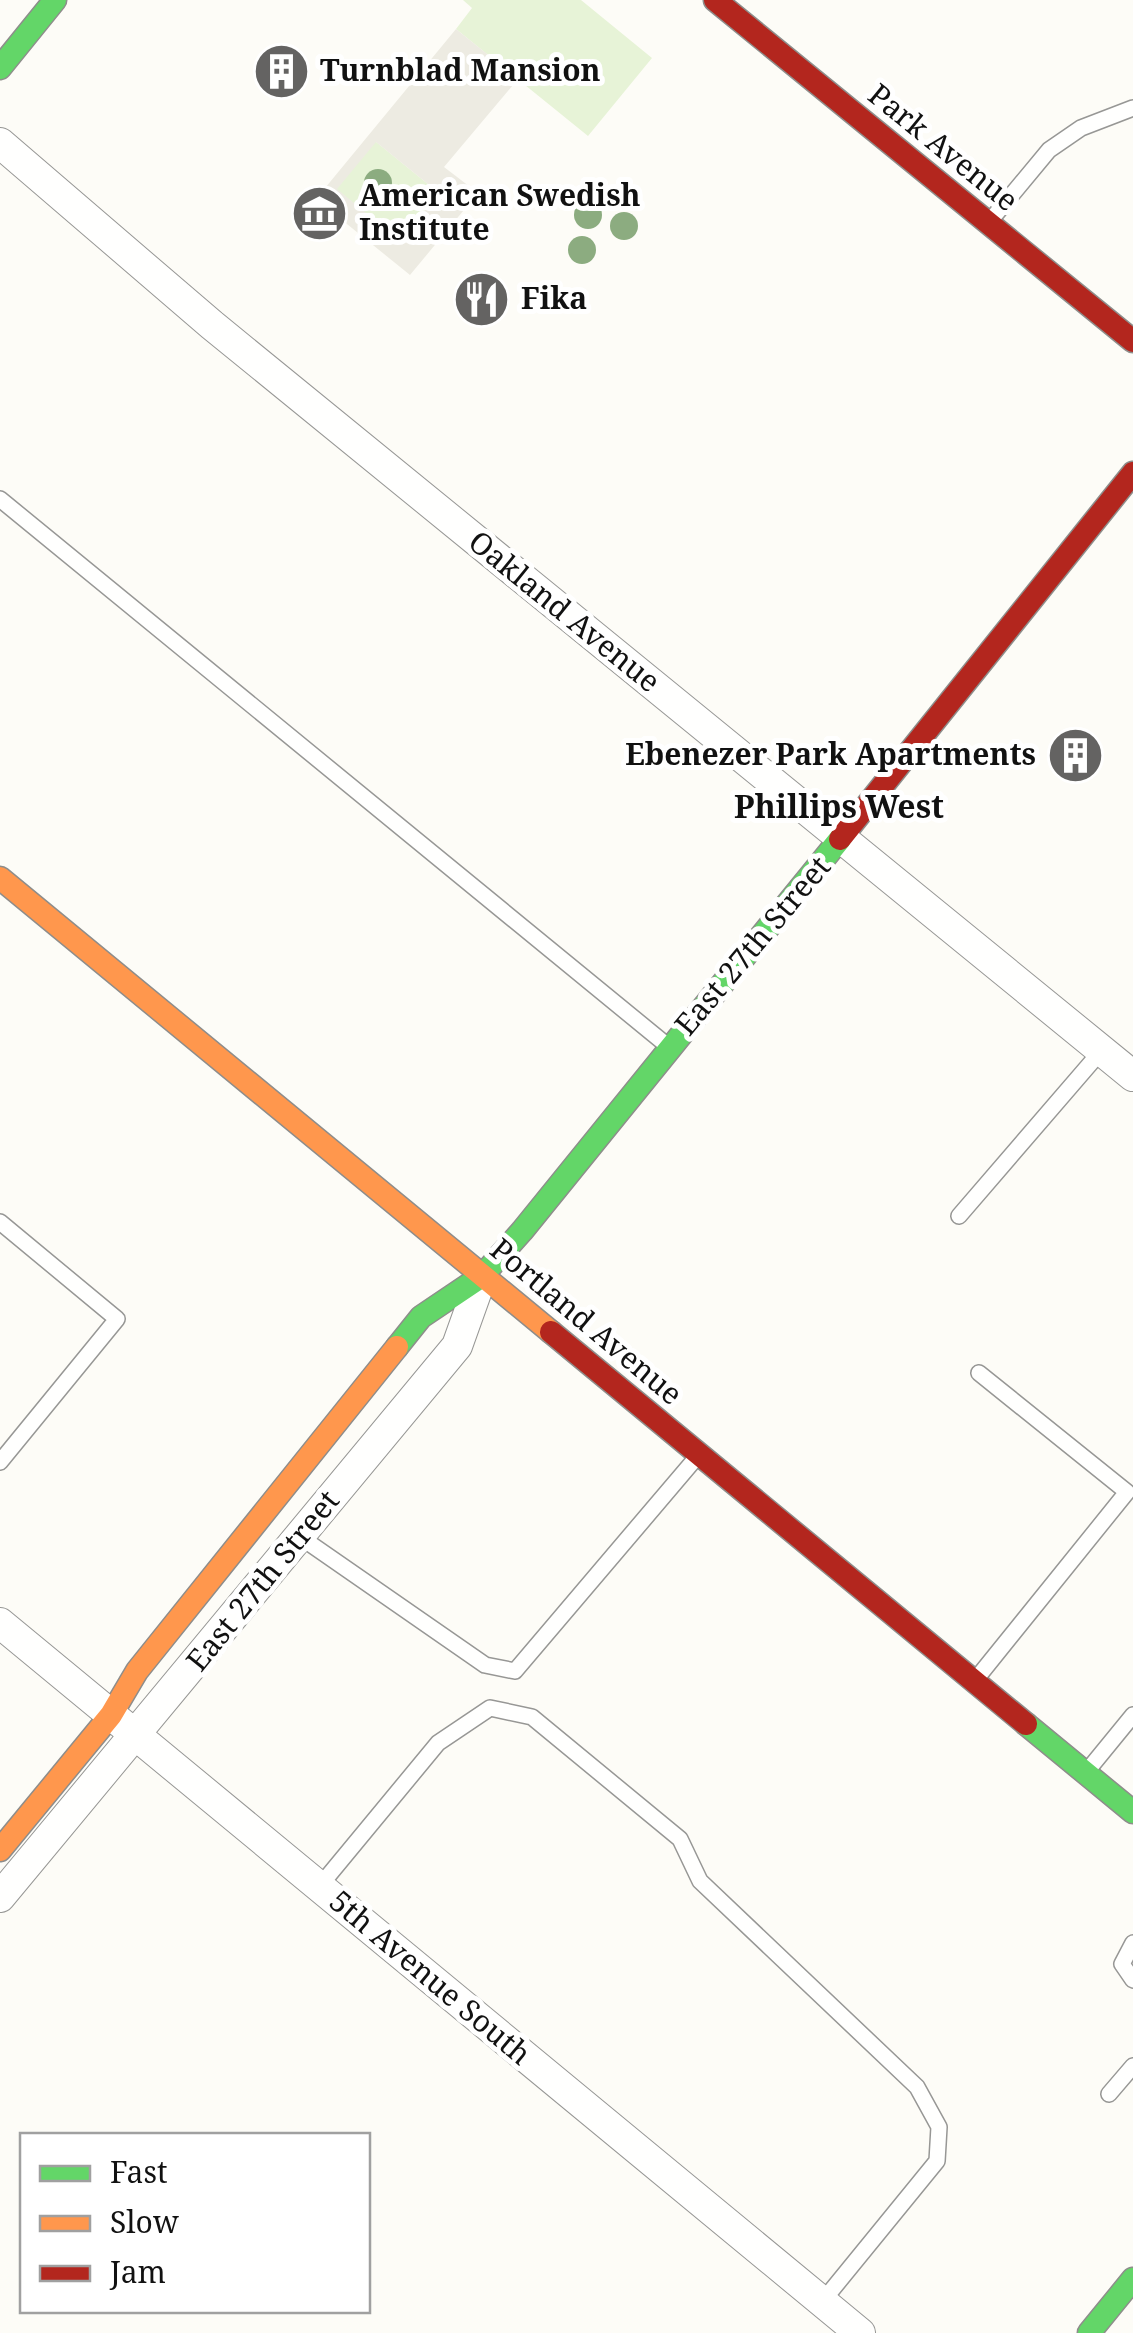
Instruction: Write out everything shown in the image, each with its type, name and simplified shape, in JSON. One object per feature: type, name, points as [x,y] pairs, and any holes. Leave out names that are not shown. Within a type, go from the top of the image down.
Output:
[{"type":"street","points":[[0,68],[55,0]]},
{"type":"street","name":"Park Avenue","points":[[715,0],[1133,341]]},
{"type":"street","name":"Oakland Avenue","points":[[0,142],[212,325],[1133,1076]]},
{"type":"street","name":"East 27th Street","points":[[0,1850],[111,1715],[137,1671],[422,1318],[482,1276],[842,838],[1133,473]]},
{"type":"street","name":"Portland Avenue","points":[[0,878],[1133,1812]]},
{"type":"street","name":"East 27th Street","points":[[0,1897],[456,1346],[482,1276]]},
{"type":"street","name":"5th Avenue South","points":[[0,1623],[860,2333]]},
{"type":"street","points":[[1089,2333],[1133,2278]]},
{"type":"lane","points":[[988,224],[1049,150],[1081,128],[1133,108]]},
{"type":"lane","points":[[0,500],[669,1047]]},
{"type":"lane","points":[[959,1216],[1102,1050]]},
{"type":"lane","points":[[0,1222],[117,1319],[0,1462]]},
{"type":"lane","points":[[974,1682],[1127,1492],[980,1373]]},
{"type":"lane","points":[[300,1536],[484,1666],[515,1671],[699,1454]]},
{"type":"lane","points":[[319,1887],[438,1742],[490,1708],[532,1717],[680,1839],[700,1881],[918,2086],[939,2127],[936,2162],[822,2302]]},
{"type":"lane","points":[[1085,1773],[1133,1715]]},
{"type":"lane","points":[[1133,1943],[1122,1964],[1133,1980]]},
{"type":"lane","points":[[1110,2094],[1133,2066]]},
{"type":"green space","points":[[463,0],[581,0],[652,58],[588,136],[456,29],[472,8]]},
{"type":"green space","points":[[375,141],[439,193],[400,241],[336,189]]},
{"type":"shaded area","points":[[456,29],[518,79],[444,167],[478,193],[410,275],[316,199]],"holes":[[[376,142],[439,193],[400,241],[337,189]]]},
{"type":"traffic: fast","points":[[0,68],[55,0]]},
{"type":"traffic: fast","points":[[397,1347],[421,1317],[482,1276],[522,1231],[840,839]]},
{"type":"traffic: fast","points":[[1026,1724],[1133,1812]]},
{"type":"traffic: fast","points":[[1089,2333],[1133,2279]]},
{"type":"traffic: slow","points":[[0,878],[551,1332]]},
{"type":"traffic: slow","points":[[0,1850],[111,1715],[137,1671],[397,1347]]},
{"type":"traffic: jam","points":[[715,0],[1133,341]]},
{"type":"traffic: jam","points":[[840,839],[1133,473]]},
{"type":"traffic: jam","points":[[551,1332],[1026,1724]]},
{"type":"place","name":"Turnblad Mansion","points":[[281,71]]},
{"type":"place","name":"American Swedish Institute","points":[[320,213]]},
{"type":"place","name":"Fika","points":[[482,299]]},
{"type":"place","name":"Ebenezer Park Apartments","points":[[1075,755]]},
{"type":"district","name":"Phillips West","points":[[839,807]]}]
